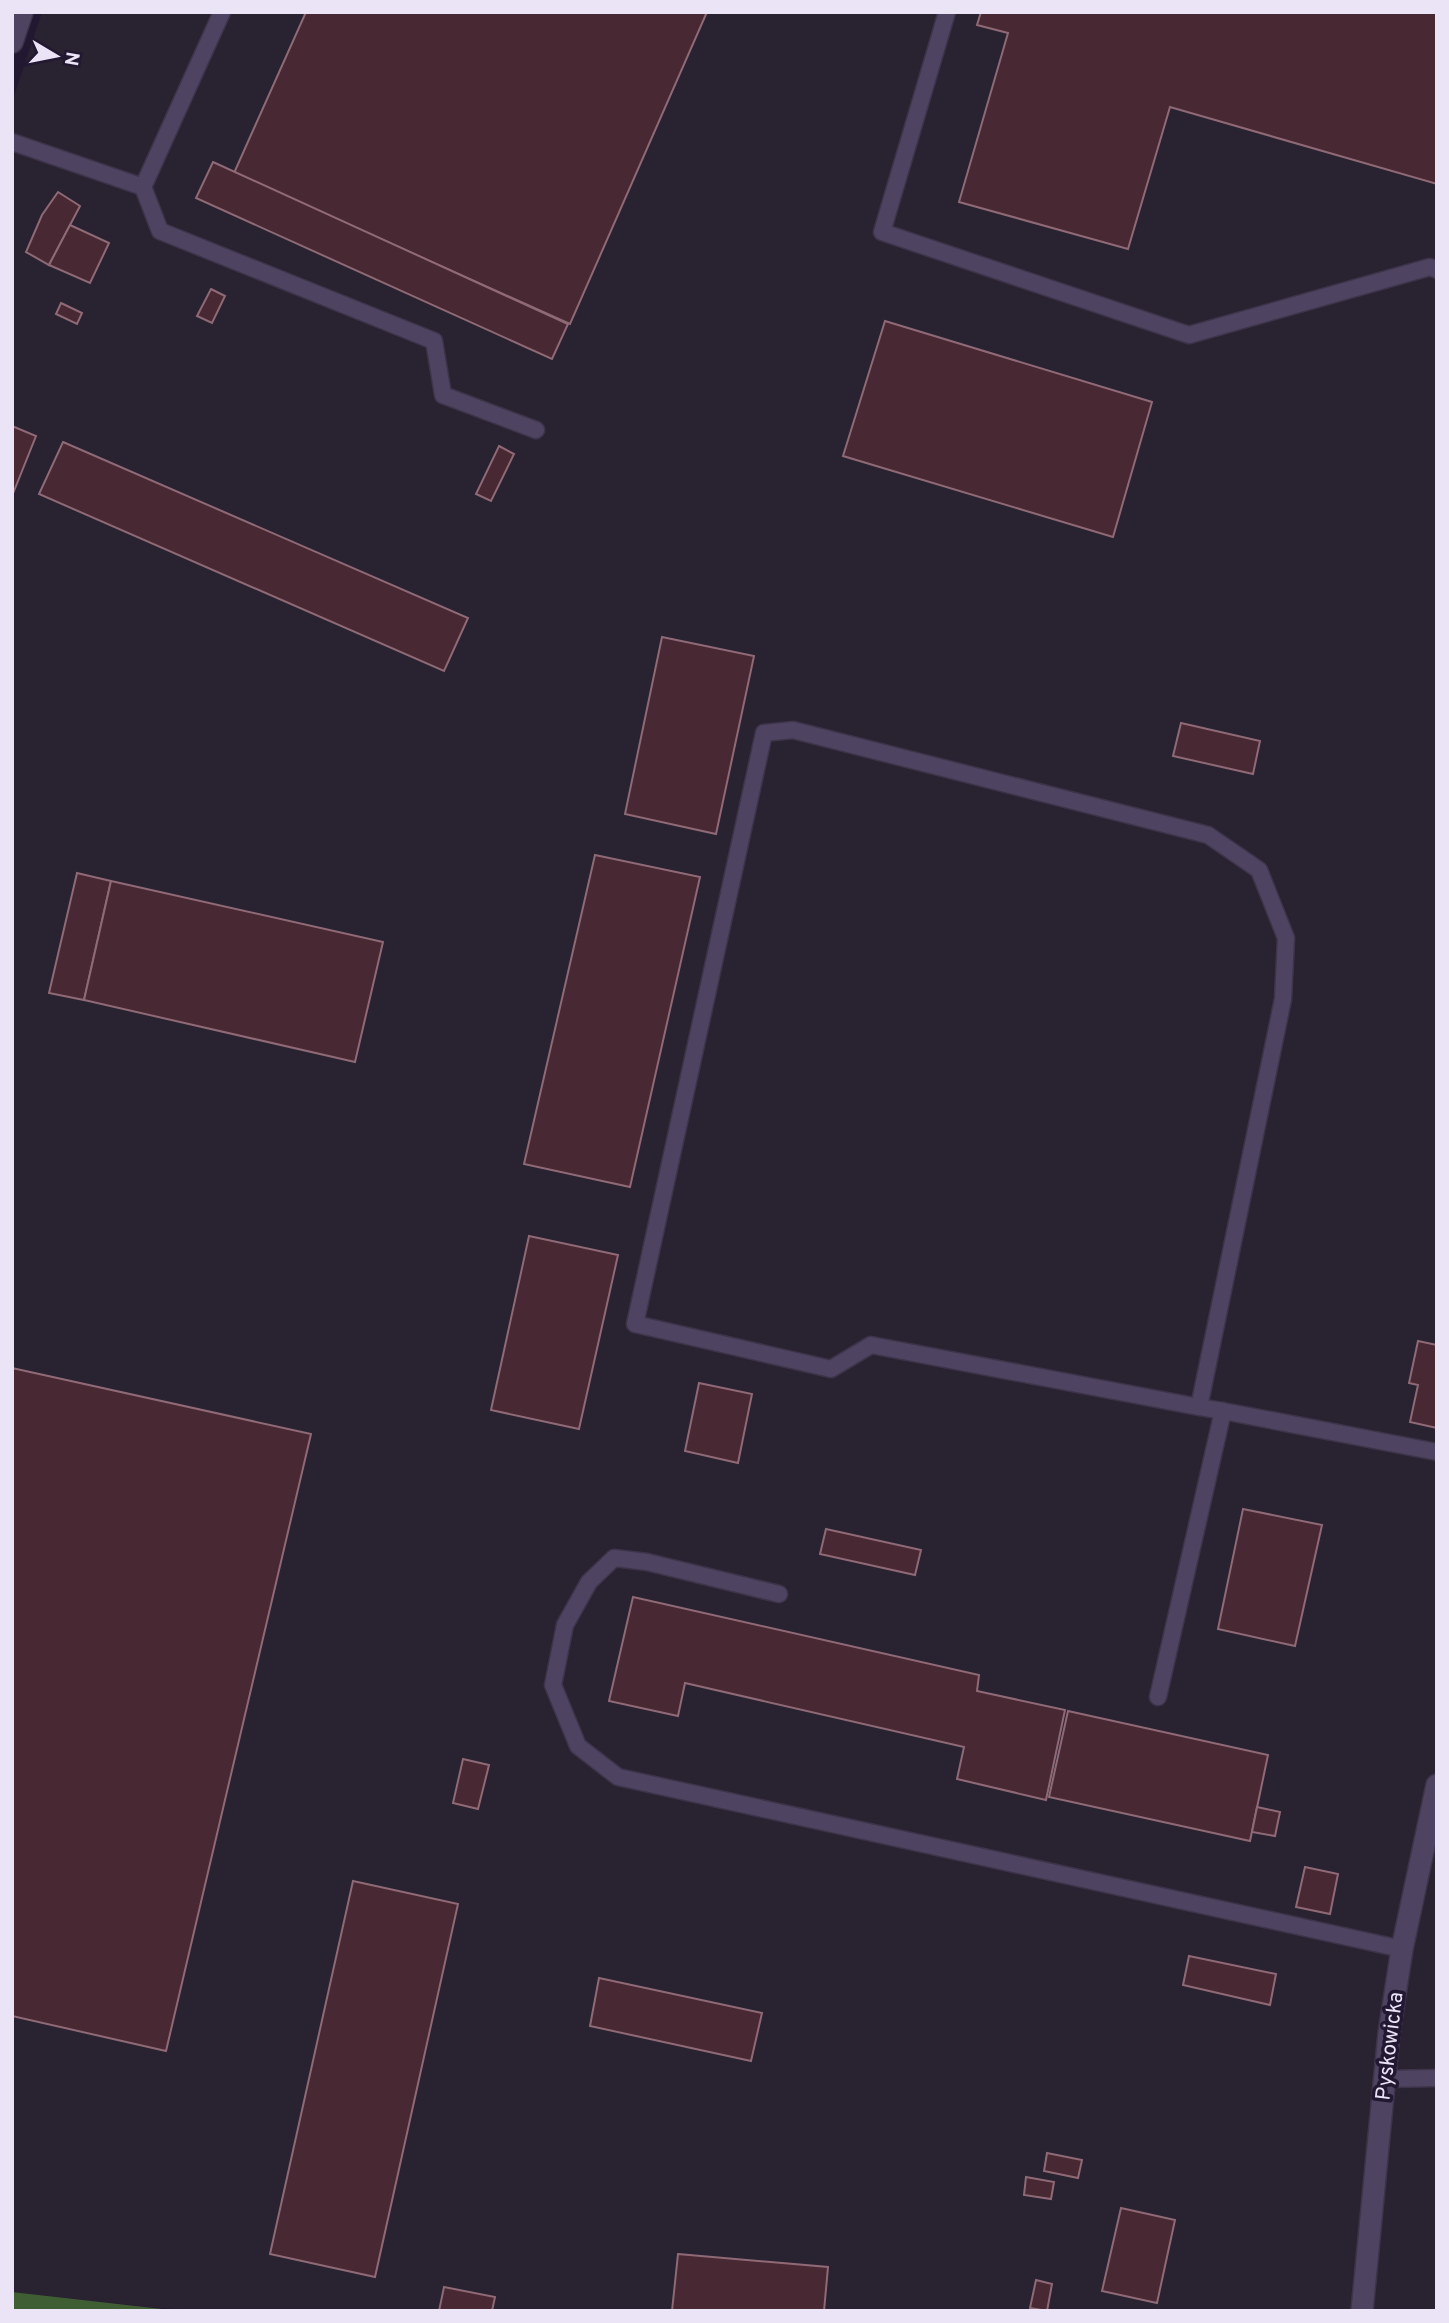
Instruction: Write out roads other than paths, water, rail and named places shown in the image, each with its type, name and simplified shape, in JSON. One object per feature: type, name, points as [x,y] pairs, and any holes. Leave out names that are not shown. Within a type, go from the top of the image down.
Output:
[{"type":"street","points":[[12,41],[22,12]]},
{"type":"street","name":"Pyskowicka","points":[[1362,2311],[1384,2079],[1402,1949],[1437,1785]]},
{"type":"lane","points":[[222,12],[143,187],[160,231],[434,341],[443,395],[536,430]]},
{"type":"lane","points":[[947,12],[882,232],[1189,335],[1430,267],[1437,270]]},
{"type":"lane","points":[[12,142],[143,187]]},
{"type":"lane","points":[[1199,1407],[1283,999],[1286,938],[1259,870],[1208,835],[804,732],[793,730],[764,733],[635,1324],[831,1369],[871,1345],[1437,1452]]},
{"type":"lane","points":[[1158,1697],[1223,1411]]},
{"type":"lane","points":[[779,1594],[648,1562],[614,1558],[589,1582],[565,1625],[554,1685],[578,1746],[618,1777],[1402,1949]]},
{"type":"lane","points":[[1384,2079],[1437,2078]]}]
